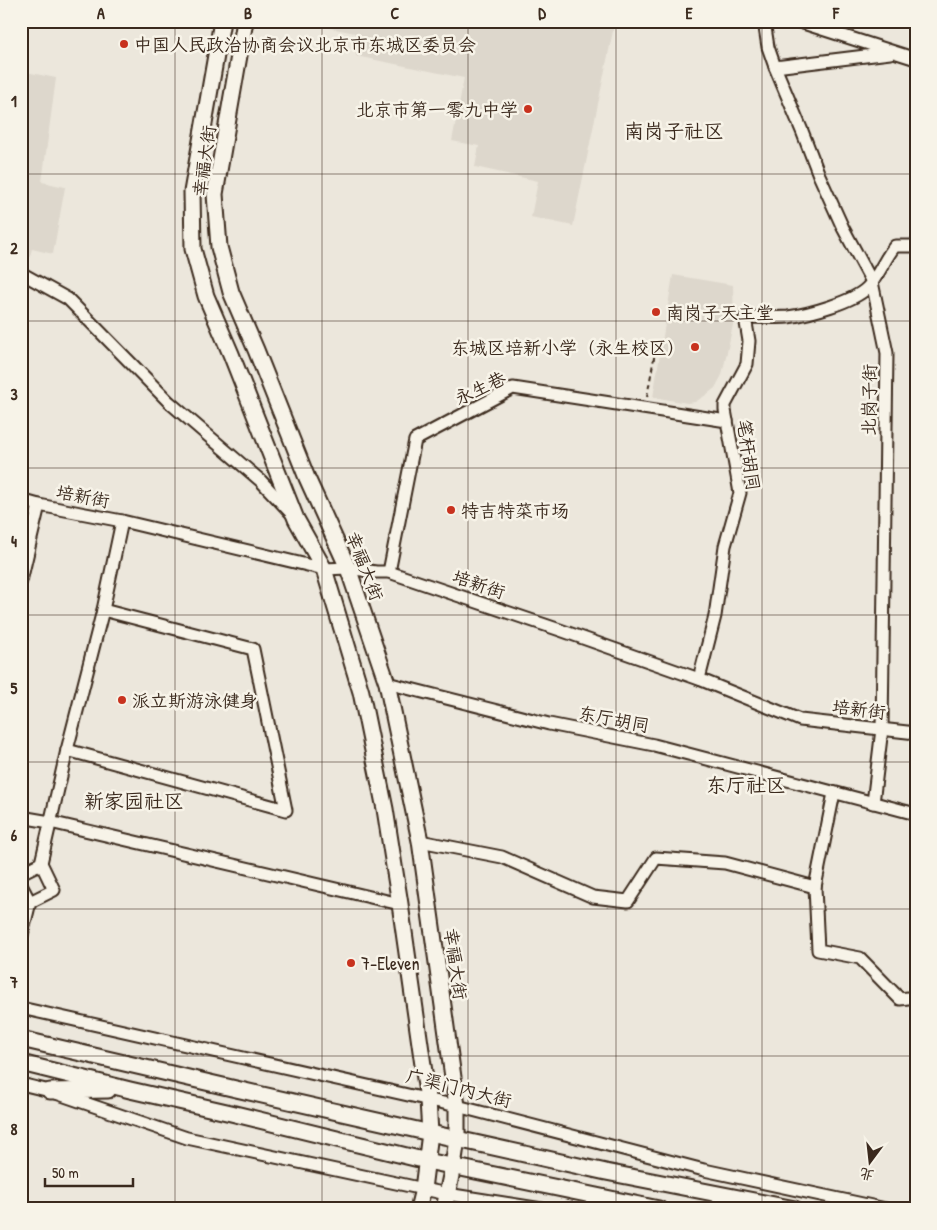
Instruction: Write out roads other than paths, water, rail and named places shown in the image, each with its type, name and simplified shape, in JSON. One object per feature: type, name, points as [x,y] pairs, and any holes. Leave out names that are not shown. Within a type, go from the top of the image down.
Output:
[{"type":"main road","name":"幸福大街","points":[[222,21],[192,192],[193,249],[206,296],[296,518],[324,569],[361,692],[400,904],[428,1100],[430,1133],[423,1189],[418,1209]]},
{"type":"main road","name":"幸福大街","points":[[245,21],[215,194],[219,247],[231,292],[307,478],[348,568],[387,683],[420,841],[457,1106],[457,1139],[445,1202]]},
{"type":"main road","points":[[21,1038],[236,1089],[606,1172],[795,1209]]},
{"type":"main road","points":[[21,1063],[130,1090],[231,1112],[427,1161],[659,1209]]},
{"type":"main road","points":[[50,1091],[130,1090]]},
{"type":"street","name":"北岗子街","points":[[764,21],[768,47],[775,68],[819,175],[843,228],[872,282],[887,353],[882,730],[873,803]]},
{"type":"street","points":[[797,21],[916,59]]},
{"type":"street","points":[[775,68],[895,52]]},
{"type":"street","name":"笔杆胡同","points":[[699,679],[715,616],[725,546],[740,493],[725,410],[747,364],[749,342],[745,317],[788,317],[822,309],[858,296],[872,282],[895,246],[916,246]]},
{"type":"street","points":[[21,272],[68,300],[169,402],[261,482],[296,518]]},
{"type":"street","name":"永生巷","points":[[389,572],[415,440],[513,388],[727,421]]},
{"type":"street","name":"培新街","points":[[21,500],[122,521],[324,569],[348,568],[389,572],[699,679],[800,720],[916,733]]},
{"type":"street","points":[[21,580],[40,505]]},
{"type":"street","points":[[30,902],[54,890],[41,863],[67,750],[103,610],[122,521]]},
{"type":"street","points":[[67,750],[286,810],[253,649],[103,610]]},
{"type":"street","name":"东厅胡同","points":[[387,683],[549,724],[654,745],[916,814]]},
{"type":"street","points":[[834,793],[815,887],[818,950],[860,958],[900,999],[916,997]]},
{"type":"street","points":[[21,817],[50,822],[400,904]]},
{"type":"street","points":[[420,841],[502,857],[593,897],[628,901],[656,858],[725,863],[815,887]]},
{"type":"street","points":[[21,873],[41,863]]},
{"type":"street","points":[[21,886],[30,902],[21,939]]},
{"type":"street","name":"广渠门内大街","points":[[21,1008],[457,1106],[704,1170],[886,1209]]},
{"type":"street","points":[[21,1084],[50,1091],[187,1138],[423,1189],[445,1202],[542,1209]]},
{"type":"place","name":"中国人民政治协商会议北京市东城区委员会","points":[[124,44]]},
{"type":"place","name":"北京市第一零九中学","points":[[528,109]]},
{"type":"place","name":"南岗子天主堂","points":[[656,312]]},
{"type":"place","name":"东城区培新小学（永生校区）","points":[[695,347]]},
{"type":"place","name":"特吉特菜市场","points":[[451,510]]},
{"type":"place","name":"派立斯游泳健身","points":[[122,700]]},
{"type":"place","name":"7-Eleven","points":[[351,963]]},
{"type":"district","name":"南岗子社区","points":[[674,130]]},
{"type":"district","name":"东厅社区","points":[[746,784]]},
{"type":"district","name":"新家园社区","points":[[134,800]]}]
